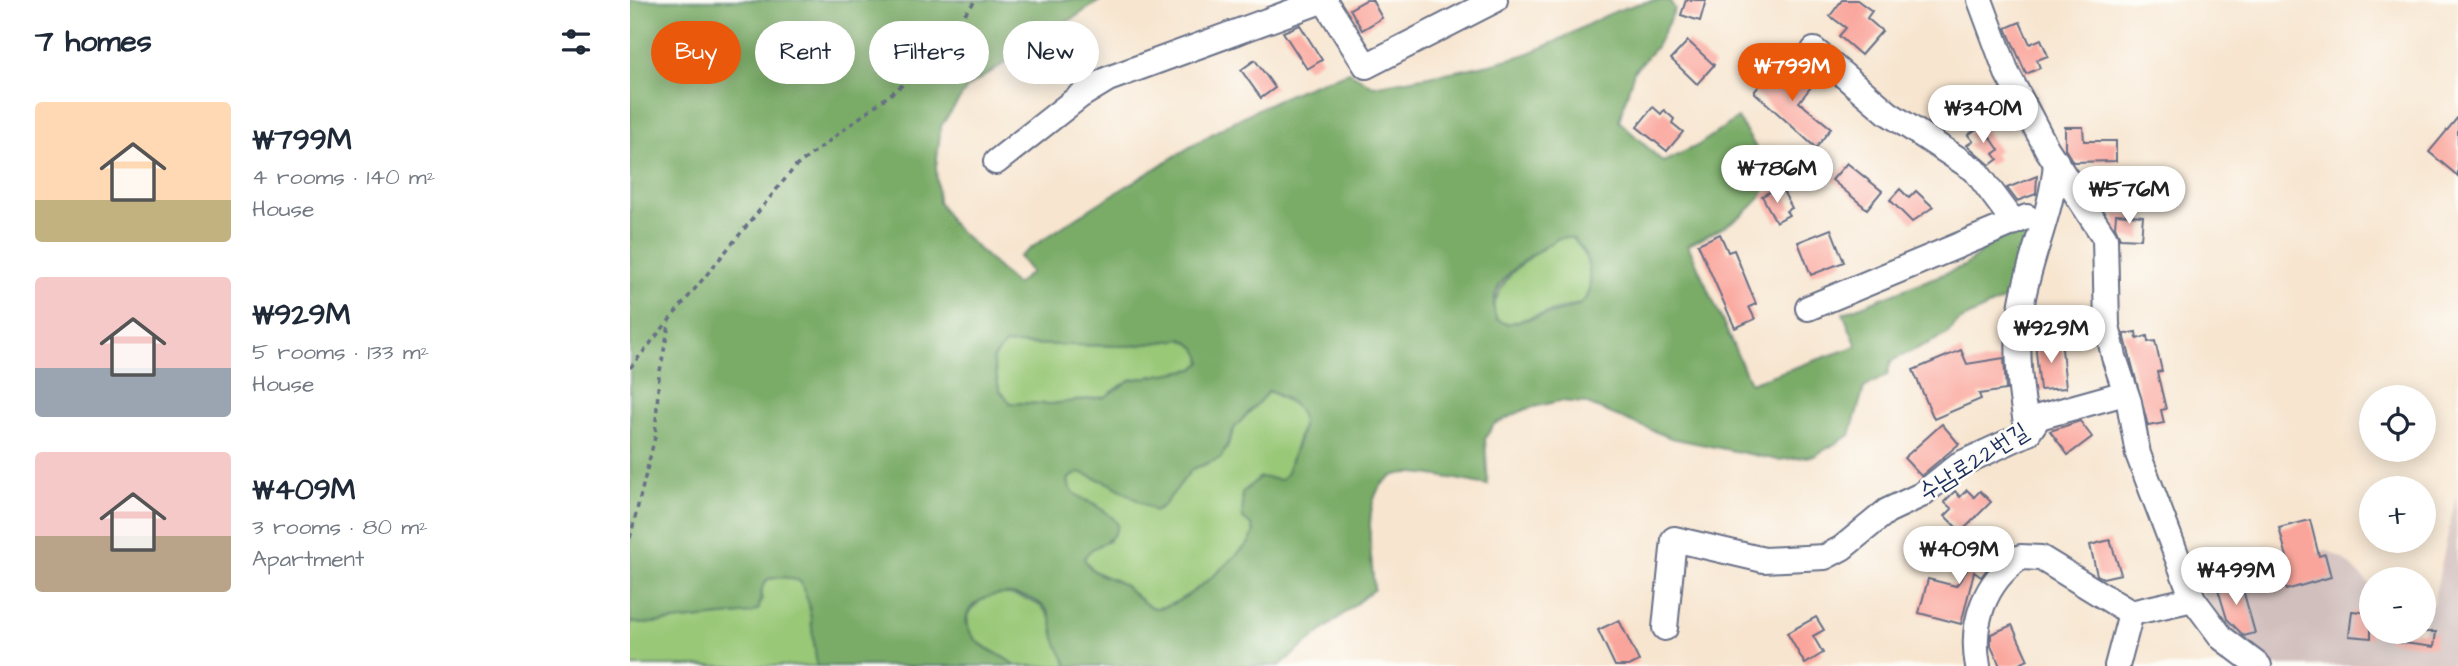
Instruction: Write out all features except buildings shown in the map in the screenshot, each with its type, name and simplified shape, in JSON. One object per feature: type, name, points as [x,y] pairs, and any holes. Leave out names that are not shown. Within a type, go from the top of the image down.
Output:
[{"type":"lane","points":[[996,162],[1080,96],[1108,79],[1324,0],[1366,66],[1495,0]]},
{"type":"lane","points":[[1980,0],[2007,73],[2056,161],[2105,238],[2108,325],[2138,454],[2193,599],[2222,638],[2259,666]]},
{"type":"lane","points":[[1814,50],[1888,113],[1966,163],[1986,182],[2013,221]]},
{"type":"lane","points":[[2028,433],[2018,378],[2021,308],[2054,191],[2056,161]]},
{"type":"lane","points":[[1808,308],[2013,221],[2048,211]]},
{"type":"lane","name":"수남로22번길","points":[[1665,628],[1674,538],[1764,560],[1825,557],[1842,548],[1887,511],[1921,495],[1958,465],[2028,433],[2039,417],[2125,393]]},
{"type":"lane","points":[[1979,666],[1975,646],[1977,616],[1994,584],[2021,556],[2041,558],[2131,613],[2193,599]]},
{"type":"lane","points":[[2117,666],[2131,613]]},
{"type":"path","points":[[630,368],[670,323],[796,167],[914,77],[975,0]]},
{"type":"path","points":[[630,538],[655,437],[659,376],[670,323]]},
{"type":"shaded area","points":[[2456,495],[2458,657],[2450,666],[2272,666],[2236,645],[2200,590],[2208,581],[2326,550],[2343,559],[2359,574],[2359,644],[2436,644],[2436,590]]},
{"type":"green space","points":[[630,0],[1101,0],[1069,21],[1003,21],[1003,64],[989,73],[989,21],[869,21],[869,84],[973,84],[941,126],[936,167],[938,201],[952,224],[1016,285],[1031,272],[1019,257],[1049,236],[1216,132],[1294,92],[1350,72],[1373,86],[1502,61],[1539,49],[1629,6],[1669,0],[1675,9],[1656,47],[1634,71],[1619,121],[1663,162],[1697,146],[1738,118],[1765,166],[1767,180],[1763,193],[1754,205],[1727,225],[1688,245],[1750,383],[1857,346],[1843,313],[1964,266],[1992,242],[2008,233],[2026,232],[2030,240],[2014,291],[2005,299],[1959,321],[1946,335],[1891,361],[1887,375],[1864,388],[1850,435],[1814,456],[1778,460],[1671,438],[1585,403],[1559,401],[1526,409],[1494,424],[1485,439],[1488,485],[1412,473],[1394,476],[1381,485],[1370,517],[1374,589],[1279,666],[1068,666],[1056,641],[1050,615],[1044,607],[1031,599],[1000,595],[974,604],[968,614],[967,625],[979,643],[1015,666],[817,666],[809,604],[800,581],[784,577],[768,579],[762,588],[759,609],[751,613],[643,624],[630,622]],"holes":[[[1559,238],[1572,238],[1582,249],[1588,266],[1590,284],[1585,300],[1568,309],[1507,324],[1497,320],[1494,307],[1496,294],[1511,271]],[[1182,339],[1200,354],[1202,362],[1194,369],[1130,380],[1105,397],[1052,404],[1010,403],[999,389],[993,359],[1005,344],[1131,346]],[[1269,391],[1295,406],[1301,415],[1302,424],[1287,473],[1281,480],[1260,477],[1242,493],[1243,519],[1252,526],[1254,533],[1241,551],[1193,592],[1168,606],[1157,608],[1153,608],[1122,584],[1100,574],[1087,564],[1084,558],[1092,549],[1112,537],[1118,525],[1104,511],[1072,491],[1069,478],[1080,472],[1111,484],[1155,511],[1164,505],[1192,469],[1221,458],[1235,427]]]},
{"type":"green space","points":[[1559,238],[1572,238],[1587,260],[1589,287],[1582,303],[1507,324],[1497,320],[1493,311],[1509,277],[1527,260]]},
{"type":"green space","points":[[1183,339],[1193,345],[1200,354],[1202,362],[1194,369],[1130,380],[1105,397],[1052,404],[1010,403],[999,389],[993,359],[1005,344],[1131,346]]},
{"type":"green space","points":[[1269,391],[1300,409],[1304,420],[1287,473],[1281,480],[1275,480],[1252,526],[1254,533],[1249,543],[1193,592],[1168,606],[1157,608],[1153,608],[1122,584],[1100,574],[1087,564],[1084,558],[1089,550],[1109,541],[1097,504],[1072,493],[1068,484],[1069,478],[1080,472],[1164,505],[1192,469],[1207,464],[1226,450],[1235,427]]},
{"type":"green space","points":[[784,577],[800,581],[809,604],[817,666],[630,666],[630,622],[643,624],[751,613],[762,601],[762,588],[768,579]]},
{"type":"green space","points":[[1001,592],[1021,597],[1043,608],[1053,624],[1068,666],[1015,666],[974,638],[969,629],[969,614],[978,602]]}]
